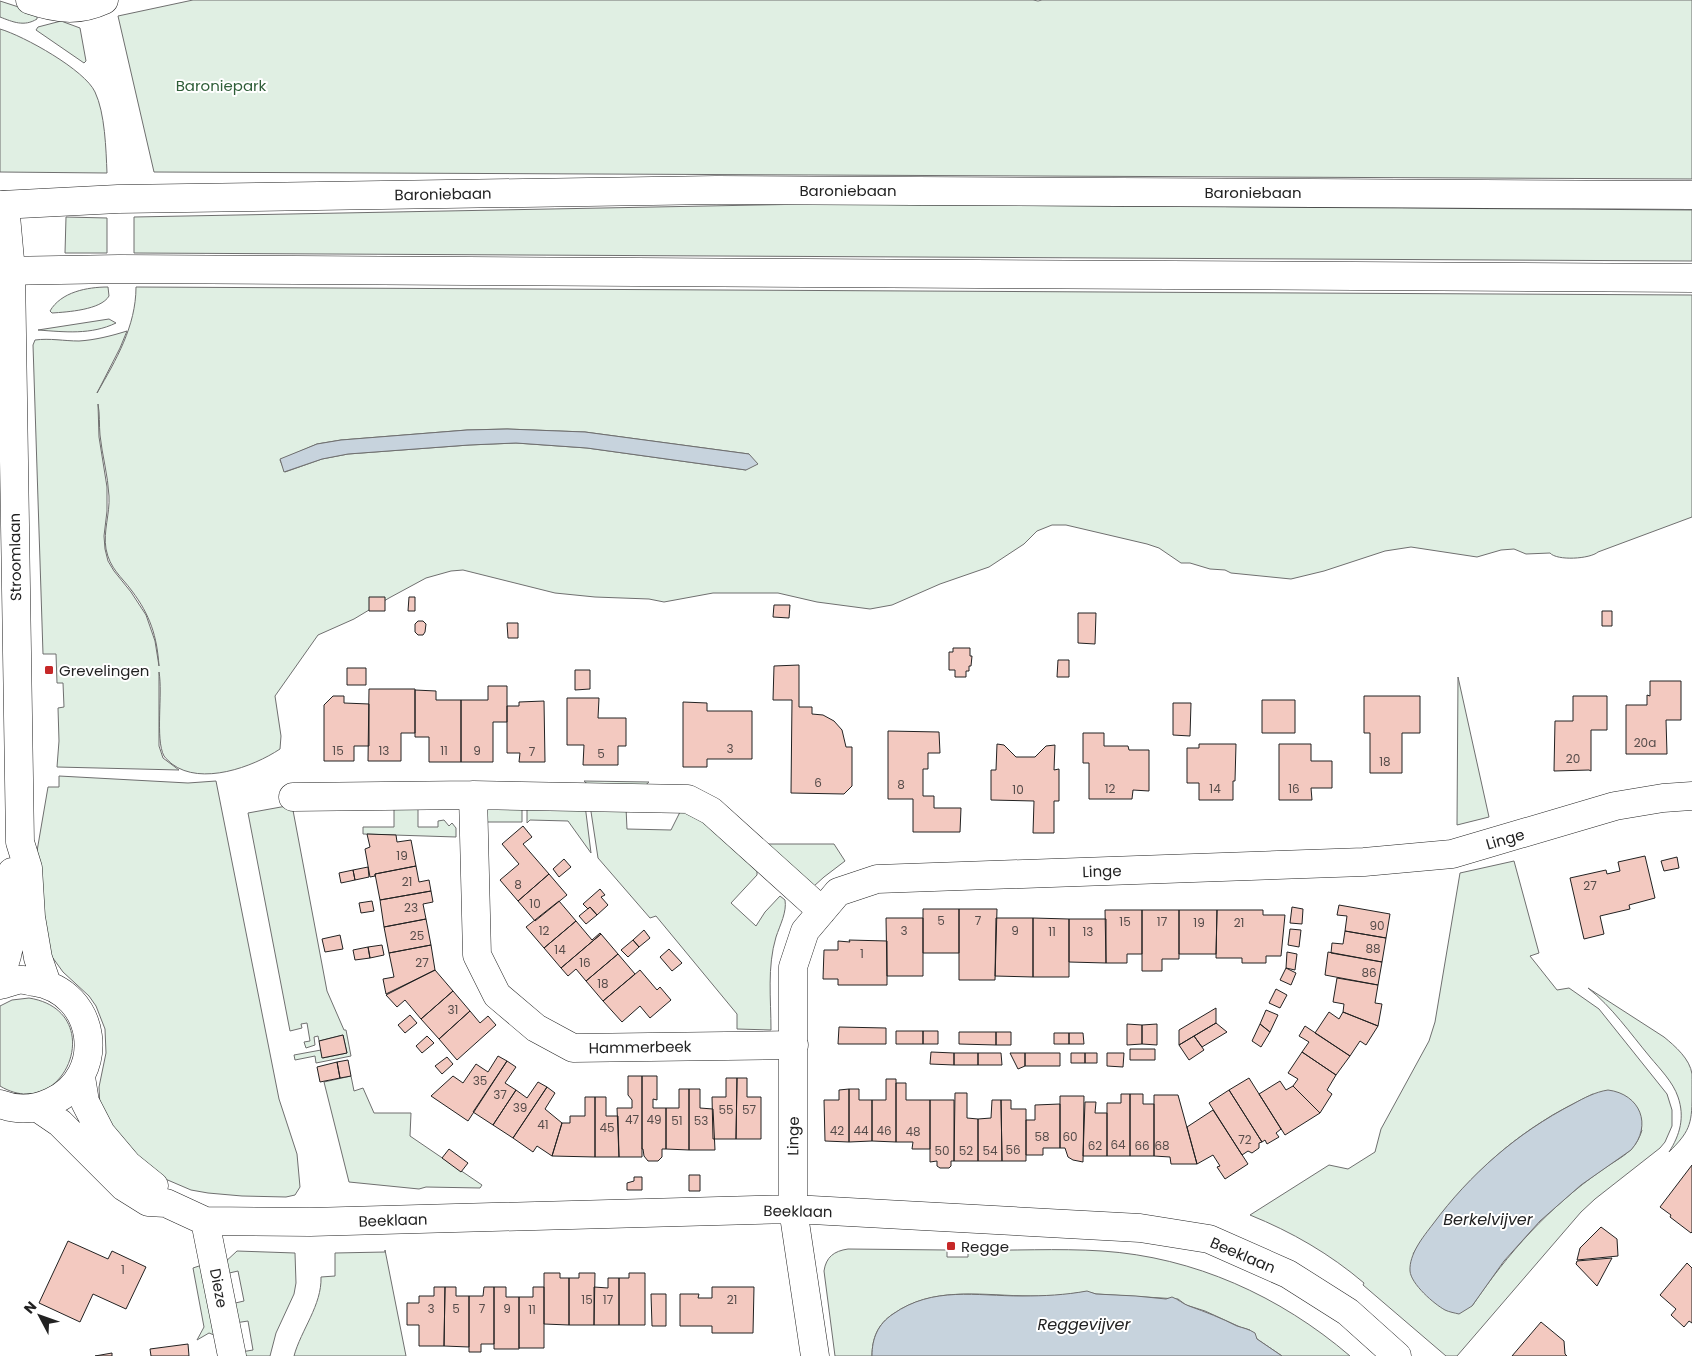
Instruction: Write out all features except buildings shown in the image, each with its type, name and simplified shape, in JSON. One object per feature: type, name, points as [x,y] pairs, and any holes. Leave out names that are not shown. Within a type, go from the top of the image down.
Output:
[{"type":"street","points":[[30,0],[49,6],[67,8],[97,3]]},
{"type":"street","name":"Baroniebaan","points":[[6,271],[2,205],[118,199],[716,190],[1692,195]]},
{"type":"street","points":[[6,271],[129,269],[1692,278]]},
{"type":"street","name":"Stroomlaan","points":[[6,271],[20,842],[28,868],[31,917],[38,958],[47,984]]},
{"type":"street","points":[[293,797],[473,795],[688,799],[711,811],[822,911]]},
{"type":"street","name":"Hammerbeek","points":[[473,795],[477,955],[497,994],[536,1028],[573,1048],[794,1045]]},
{"type":"street","name":"Linge","points":[[793,1209],[793,967],[805,931],[838,892],[877,879],[1364,862],[1452,854],[1615,806],[1663,798],[1692,796]]},
{"type":"street","name":"Stroomlaan","points":[[0,975],[6,962],[12,919],[12,868],[20,842]]},
{"type":"street","points":[[0,985],[20,980],[47,984],[71,999],[86,1023],[89,1050],[81,1077],[62,1098],[38,1108],[12,1109],[0,1104]]},
{"type":"street","name":"Beeklaan","points":[[81,1077],[86,1102],[101,1133],[128,1165],[154,1186],[166,1203]]},
{"type":"street","name":"Beeklaan","points":[[38,1108],[60,1123],[124,1187],[148,1202],[166,1203],[205,1221],[310,1222],[793,1209],[1140,1228],[1209,1239],[1288,1274],[1348,1312],[1397,1356]]},
{"type":"street","points":[[793,1209],[814,1356]]},
{"type":"street","name":"Dieze","points":[[205,1221],[232,1356]]},
{"type":"green space","name":"Baroniepark","points":[[193,0],[1692,0],[1692,179],[154,172],[118,16]]},
{"type":"green space","points":[[0,1],[34,12],[37,19],[23,23],[0,17]]},
{"type":"green space","points":[[61,21],[80,28],[86,61],[84,63],[36,30],[38,27]]},
{"type":"green space","points":[[0,29],[24,39],[53,55],[89,83],[95,92],[101,110],[107,173],[0,172]]},
{"type":"green space","points":[[811,204],[1692,210],[1692,261],[134,253],[134,217]]},
{"type":"green space","points":[[66,217],[107,218],[107,253],[65,253]]},
{"type":"green space","points":[[108,287],[109,296],[99,304],[75,311],[52,313],[50,311],[61,299],[75,292]]},
{"type":"green space","points":[[136,287],[1692,295],[1692,517],[1581,558],[1559,557],[1550,553],[1526,554],[1514,549],[1501,550],[1477,557],[1411,547],[1385,551],[1324,571],[1291,579],[1231,573],[1190,563],[1181,563],[1159,548],[1147,544],[1066,525],[1052,525],[1037,531],[1024,544],[989,567],[940,584],[892,605],[870,609],[817,602],[778,593],[713,593],[664,602],[649,599],[595,597],[555,593],[463,570],[451,571],[426,578],[354,619],[318,635],[275,696],[281,736],[280,749],[269,756],[242,767],[212,774],[184,770],[172,764],[164,756],[161,748],[159,672],[159,746],[163,758],[179,770],[57,767],[59,741],[58,708],[64,707],[63,683],[57,683],[56,654],[43,654],[33,345],[35,340],[85,340],[103,338],[127,331],[97,393],[124,342],[133,315]],"holes":[[[98,404],[100,435],[109,496],[105,536],[106,549],[113,567],[132,591],[148,617],[152,626],[156,645],[159,666],[155,641],[146,615],[114,571],[108,561],[105,549],[104,536],[107,487],[99,437]],[[507,429],[585,432],[749,454],[746,470],[587,448],[516,443],[348,454],[322,459],[285,472],[280,460],[317,444],[341,440],[467,430]]]},
{"type":"green space","points":[[109,319],[116,323],[87,331],[38,330]]},
{"type":"green space","points":[[1458,677],[1489,817],[1457,825]]},
{"type":"green space","points":[[59,776],[188,783],[216,781],[279,1099],[297,1154],[300,1187],[295,1195],[286,1197],[242,1196],[208,1193],[191,1190],[163,1178],[128,1151],[100,1108],[99,1087],[106,1053],[105,1029],[96,1006],[89,996],[63,972],[50,954],[36,857],[48,787],[59,787]]},
{"type":"green space","points":[[584,781],[649,782],[640,790],[593,789]]},
{"type":"green space","points":[[489,804],[522,804],[522,822],[474,822]]},
{"type":"green space","points":[[527,804],[585,805],[591,853],[568,821],[530,820],[527,823]]},
{"type":"green space","points":[[292,805],[327,991],[344,1030],[346,1030],[351,1056],[316,1063],[315,1056],[295,1060],[294,1055],[321,1050],[323,1058],[347,1053],[343,1035],[319,1041],[318,1036],[314,1037],[315,1045],[306,1048],[304,1042],[310,1041],[307,1023],[301,1024],[302,1028],[290,1031],[248,813]]},
{"type":"green space","points":[[590,805],[626,808],[627,829],[671,830],[682,808],[700,819],[757,871],[757,875],[731,903],[756,926],[765,912],[780,896],[785,900],[784,914],[771,960],[771,1030],[737,1029],[737,1014],[656,916],[650,918],[598,858]]},
{"type":"green space","points":[[394,806],[418,806],[418,827],[438,827],[438,821],[444,820],[449,826],[452,823],[456,828],[456,837],[363,834],[363,827],[394,827]]},
{"type":"green space","points":[[762,844],[834,844],[845,861],[814,886]]},
{"type":"green space","points":[[1514,861],[1539,953],[1530,956],[1557,990],[1569,988],[1599,1009],[1667,1094],[1672,1110],[1672,1126],[1665,1142],[1660,1148],[1581,1212],[1457,1356],[1446,1356],[1363,1285],[1364,1283],[1338,1263],[1296,1236],[1250,1215],[1329,1165],[1348,1169],[1375,1152],[1381,1129],[1429,1041],[1435,1022],[1460,873]],"holes":[[[1593,1094],[1642,1130],[1635,1144],[1621,1158],[1583,1184],[1547,1215],[1515,1249],[1472,1306],[1413,1254],[1440,1216],[1485,1166],[1521,1136],[1559,1111]]]},
{"type":"green space","points":[[1588,988],[1664,1037],[1685,1058],[1691,1068],[1692,1107],[1690,1121],[1681,1139],[1669,1152],[1679,1132],[1681,1119],[1680,1104],[1676,1091],[1666,1076],[1605,1003]]},
{"type":"green space","points":[[29,998],[54,1007],[68,1023],[73,1042],[69,1062],[59,1079],[43,1091],[23,1094],[0,1086],[0,1006],[12,1000]]},
{"type":"green space","points":[[351,1076],[354,1091],[363,1088],[374,1113],[411,1113],[410,1136],[482,1185],[480,1188],[426,1187],[419,1189],[349,1182],[324,1082]]},
{"type":"green space","points":[[848,1249],[947,1250],[947,1257],[968,1257],[968,1250],[1085,1250],[1136,1255],[1170,1262],[1234,1283],[1265,1298],[1295,1315],[1350,1356],[1282,1356],[1257,1339],[1250,1330],[1186,1305],[1178,1299],[1083,1292],[1043,1296],[960,1294],[926,1299],[909,1305],[883,1322],[873,1343],[872,1356],[835,1356],[824,1271],[831,1256],[839,1251]]},
{"type":"green space","points":[[385,1250],[406,1356],[294,1356],[315,1307],[321,1277],[335,1276],[335,1253],[385,1252]]},
{"type":"green space","points":[[237,1251],[295,1253],[296,1283],[294,1294],[276,1333],[270,1356],[242,1356],[241,1352],[253,1350],[248,1321],[235,1323],[231,1304],[244,1301],[238,1271],[225,1274],[223,1264]]},
{"type":"green space","points":[[202,1265],[214,1335],[209,1333],[197,1340],[204,1327],[193,1268]]},
{"type":"water","points":[[507,429],[585,432],[749,454],[758,464],[746,470],[587,448],[516,443],[348,454],[322,459],[284,472],[280,459],[317,444],[341,440],[467,430]]},
{"type":"water","name":"Berkelvijver","points":[[1608,1090],[1628,1098],[1640,1112],[1642,1121],[1641,1131],[1638,1140],[1631,1150],[1581,1185],[1540,1221],[1504,1261],[1472,1306],[1459,1314],[1445,1310],[1435,1303],[1414,1282],[1411,1276],[1410,1265],[1414,1252],[1421,1240],[1447,1206],[1496,1156],[1533,1128],[1552,1115],[1581,1100]]},
{"type":"water","name":"Reggevijver","points":[[1087,1291],[1096,1294],[1166,1299],[1172,1297],[1255,1333],[1257,1339],[1282,1356],[872,1356],[873,1343],[883,1322],[908,1305],[924,1299],[955,1294],[1038,1296]]},
{"type":"place","name":"Grevelingen","points":[[49,670]]},
{"type":"place","name":"Regge","points":[[951,1246]]}]
